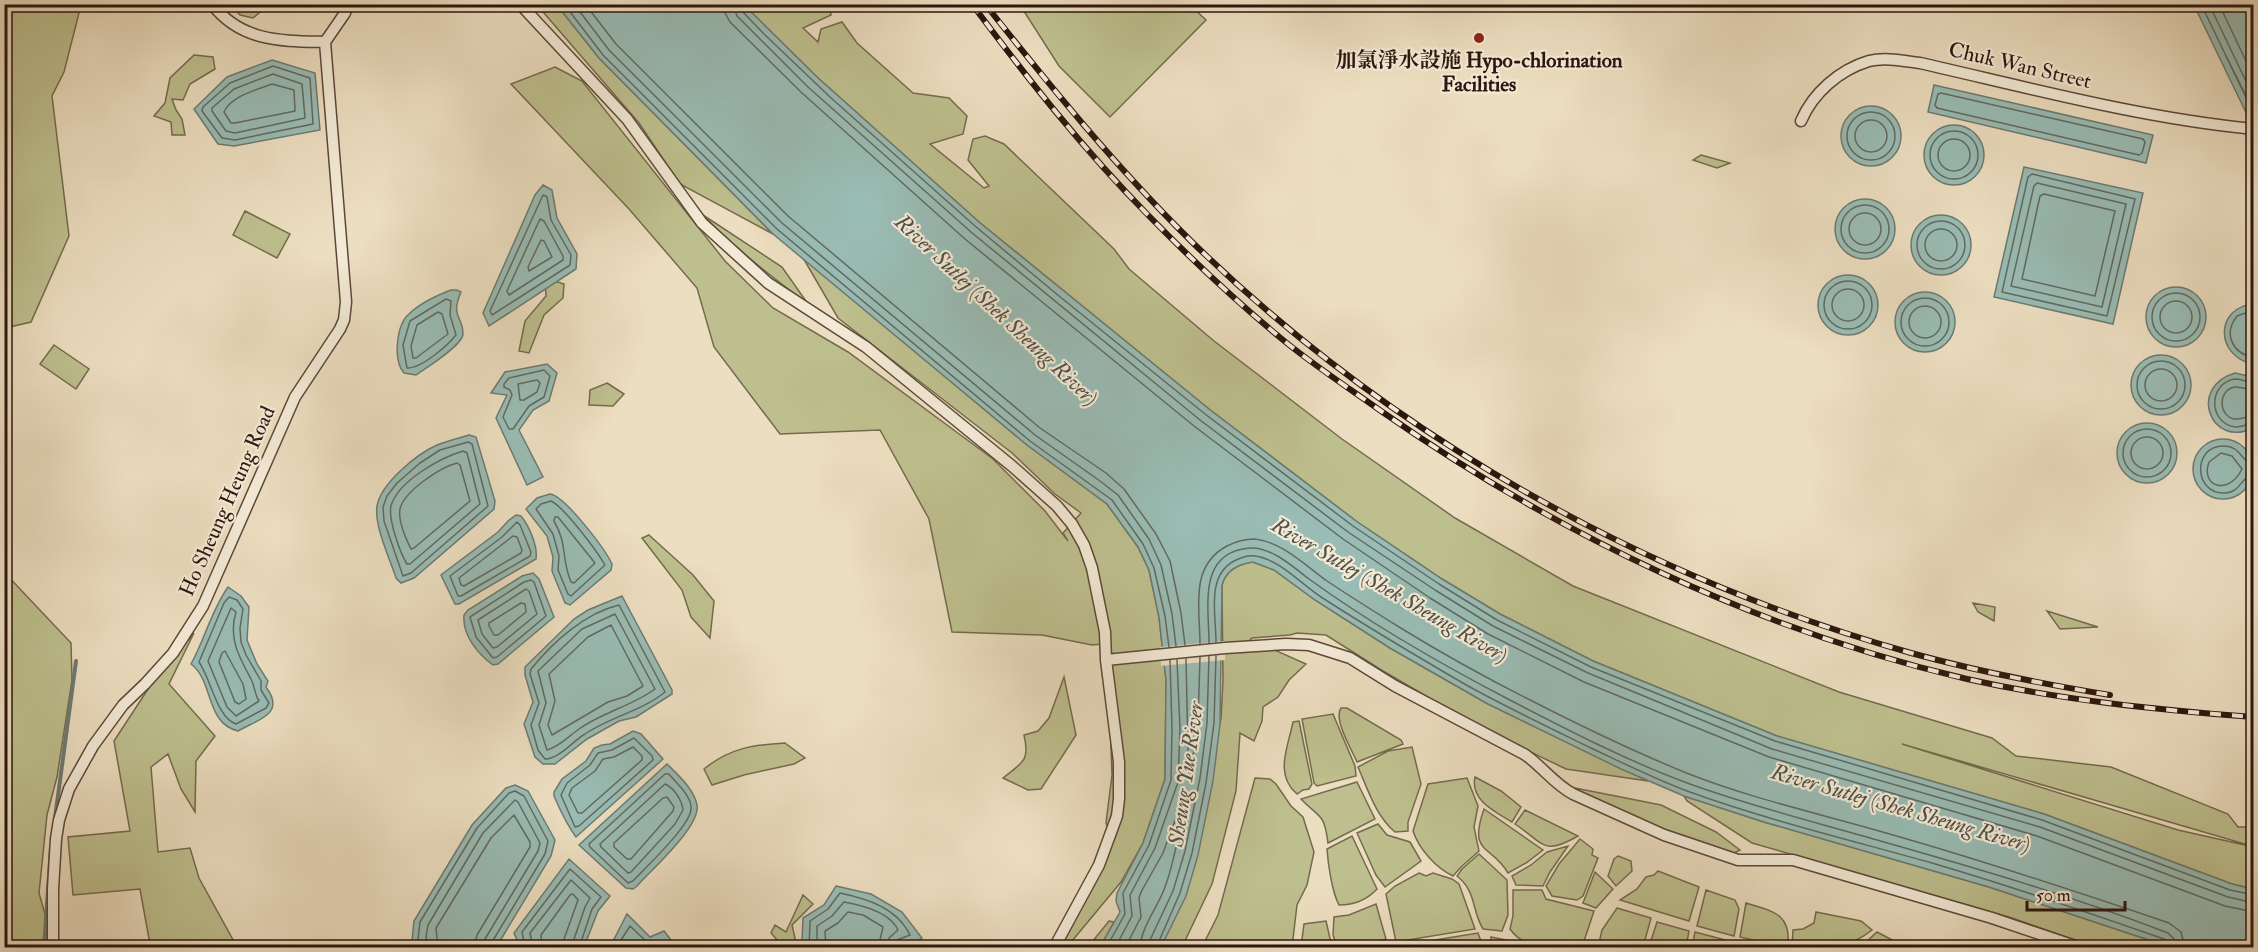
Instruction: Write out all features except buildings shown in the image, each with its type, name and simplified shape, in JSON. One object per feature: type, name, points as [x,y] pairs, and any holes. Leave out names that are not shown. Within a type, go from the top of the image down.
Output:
[{"type":"street","points":[[212,4],[220,15],[240,28],[274,41],[325,42],[345,13],[348,4]]},
{"type":"street","points":[[520,4],[627,119],[702,223],[768,283],[866,347],[1011,466],[1057,506],[1072,524],[1084,545],[1092,568],[1105,632],[1106,660],[1119,762],[1119,799],[1117,816],[1100,865],[1054,948]]},
{"type":"street","name":"Ho Sheung Heung Road","points":[[52,948],[56,839],[59,820],[69,789],[93,746],[123,705],[173,653],[203,606],[295,397],[344,320],[346,302],[325,42]]},
{"type":"street","name":"Chuk Wan Street","points":[[1801,121],[1807,107],[1821,90],[1835,79],[1870,61],[1889,60],[1920,63],[2128,109],[2213,125],[2253,129]]},
{"type":"street","points":[[1106,660],[1286,644],[1309,645],[1339,653],[1467,726],[1524,754],[1561,788],[1630,822],[1738,860],[1792,860],[1992,918],[2081,948]]},
{"type":"green space","points":[[4,5],[81,5],[64,72],[52,96],[69,236],[31,322],[5,328]]},
{"type":"green space","points":[[231,5],[263,5],[266,7],[253,18],[240,15]]},
{"type":"green space","points":[[537,5],[557,5],[599,58],[773,234],[680,184],[639,123]]},
{"type":"green space","points":[[744,5],[830,5],[831,15],[803,28],[818,42],[821,29],[842,22],[857,43],[913,93],[949,98],[967,116],[963,134],[930,144],[984,188],[989,186],[968,160],[973,139],[985,136],[1004,144],[1114,249],[1129,269],[1214,341],[1342,439],[1455,518],[1573,586],[1839,692],[1992,738],[2016,756],[2111,767],[2228,814],[2238,827],[2253,827],[2253,889],[2232,884],[2044,814],[1777,736],[1593,661],[1500,614],[1442,579],[1356,521],[1209,409],[979,222],[817,77]],"holes":[[[1902,744],[2245,844],[2178,830]]]},
{"type":"green space","points":[[1020,5],[1190,5],[1206,20],[1110,117],[1059,66]]},
{"type":"green space","points":[[194,55],[213,57],[215,69],[190,84],[183,100],[172,99],[182,119],[185,135],[172,135],[171,122],[154,116],[165,103],[170,78]]},
{"type":"green space","points":[[555,67],[582,81],[725,261],[773,308],[848,352],[993,459],[1045,511],[1068,541],[1063,533],[1081,513],[1055,494],[1012,453],[838,318],[802,256],[1027,445],[1107,504],[1138,547],[1149,570],[1159,617],[1166,680],[1165,779],[1143,843],[1121,882],[1067,947],[1061,947],[1102,869],[1117,833],[1109,831],[1106,823],[1112,775],[1108,669],[1103,644],[1092,645],[1042,635],[952,632],[929,519],[880,430],[780,434],[714,347],[697,288],[629,209],[511,84]]},
{"type":"green space","points":[[1701,155],[1730,163],[1717,168],[1693,160]]},
{"type":"green space","points":[[245,211],[290,234],[277,258],[233,235]]},
{"type":"green space","points":[[703,215],[782,267],[808,304],[754,262]]},
{"type":"green space","points":[[545,278],[564,284],[563,298],[544,315],[529,353],[519,351],[525,321],[546,296]]},
{"type":"green space","points":[[54,345],[89,369],[76,389],[40,364]]},
{"type":"green space","points":[[607,383],[624,394],[613,406],[589,405],[590,390]]},
{"type":"green space","points":[[649,535],[693,575],[714,601],[710,638],[691,617],[682,590],[642,538]]},
{"type":"green space","points":[[1253,562],[1274,570],[1315,600],[1390,648],[1488,704],[1648,781],[1566,769],[1481,728],[1326,635],[1297,633],[1252,638],[1248,642],[1261,644],[1306,664],[1289,680],[1278,697],[1263,707],[1262,721],[1254,741],[1240,733],[1236,791],[1212,884],[1182,947],[1161,948],[1221,719],[1222,585],[1226,575],[1233,569]]},
{"type":"green space","points":[[4,572],[71,643],[72,680],[57,777],[47,815],[39,893],[49,928],[48,947],[5,947]]},
{"type":"green space","points":[[1973,603],[1995,607],[1994,621],[1978,612]]},
{"type":"green space","points":[[2047,611],[2098,627],[2060,629]]},
{"type":"green space","points":[[194,633],[169,684],[215,736],[196,761],[195,812],[181,789],[168,754],[151,767],[158,852],[190,848],[199,878],[237,947],[157,947],[149,939],[140,889],[73,895],[68,837],[130,831],[114,741],[150,686]]},
{"type":"green space","points":[[1064,677],[1076,735],[1041,789],[1028,790],[1003,778],[1016,768],[1025,756],[1024,735],[1038,731],[1049,718]]},
{"type":"green space","points":[[1341,708],[1347,708],[1401,740],[1403,744],[1357,762],[1341,727],[1339,713]]},
{"type":"green space","points":[[1333,714],[1355,766],[1356,776],[1317,786],[1314,783],[1302,719]]},
{"type":"green space","points":[[1299,721],[1312,784],[1309,789],[1297,794],[1286,778],[1284,760],[1293,722]]},
{"type":"green space","points":[[785,743],[805,758],[794,764],[712,785],[704,769],[732,752],[762,745]]},
{"type":"green space","points":[[1412,747],[1421,784],[1408,822],[1408,831],[1395,832],[1388,826],[1378,810],[1358,767],[1388,751]]},
{"type":"green space","points":[[1475,777],[1501,791],[1521,807],[1512,822],[1492,810],[1480,799],[1474,785]]},
{"type":"green space","points":[[1255,778],[1270,779],[1291,806],[1303,817],[1314,852],[1307,885],[1297,905],[1292,947],[1202,947],[1218,915]]},
{"type":"green space","points":[[1467,778],[1478,806],[1474,827],[1479,851],[1453,876],[1429,857],[1413,831],[1428,784]]},
{"type":"green space","points":[[1357,782],[1375,819],[1328,843],[1323,821],[1301,799]]},
{"type":"green space","points":[[1570,787],[1661,805],[1716,832],[1740,850],[1734,853],[1647,823]]},
{"type":"green space","points":[[1684,796],[1764,822],[1989,887],[2170,947],[2094,947],[2012,918],[1752,843],[1687,801]]},
{"type":"green space","points":[[1484,809],[1543,850],[1508,873],[1480,842],[1480,824]]},
{"type":"green space","points":[[1525,810],[1578,836],[1558,845],[1545,845],[1515,824]]},
{"type":"green space","points":[[1378,824],[1387,835],[1410,842],[1421,861],[1385,887],[1376,875],[1357,833]]},
{"type":"green space","points":[[1352,836],[1377,889],[1369,897],[1360,901],[1339,905],[1332,886],[1327,849]]},
{"type":"green space","points":[[1580,839],[1593,849],[1592,855],[1598,858],[1583,896],[1577,900],[1552,896],[1546,886],[1559,864]]},
{"type":"green space","points":[[1568,846],[1543,886],[1516,885],[1512,876],[1547,852]]},
{"type":"green space","points":[[1479,854],[1507,880],[1508,915],[1502,931],[1483,929],[1468,888],[1457,876]]},
{"type":"green space","points":[[1618,856],[1631,861],[1632,871],[1616,886],[1608,876],[1614,859]]},
{"type":"green space","points":[[1658,871],[1699,887],[1689,921],[1620,900],[1637,889],[1646,877]]},
{"type":"green space","points":[[1595,872],[1613,889],[1596,908],[1583,903]]},
{"type":"green space","points":[[1419,873],[1426,876],[1433,873],[1452,879],[1459,884],[1475,929],[1396,942],[1386,894],[1395,886]]},
{"type":"green space","points":[[1513,890],[1542,890],[1546,899],[1594,911],[1582,947],[1543,947],[1524,942],[1510,929],[1513,916]]},
{"type":"green space","points":[[1706,890],[1735,900],[1739,909],[1734,936],[1697,926]]},
{"type":"green space","points":[[803,895],[813,904],[792,925],[797,947],[781,947],[771,933],[775,925],[786,932]]},
{"type":"green space","points":[[1746,903],[1772,911],[1783,920],[1788,934],[1788,945],[1782,947],[1740,937]]},
{"type":"green space","points":[[1376,904],[1386,939],[1364,947],[1337,947],[1333,935],[1334,917],[1349,915]]},
{"type":"green space","points":[[1617,908],[1651,918],[1643,947],[1598,947],[1602,930]]},
{"type":"green space","points":[[1816,912],[1861,921],[1872,930],[1852,942],[1834,947],[1792,947],[1793,930],[1803,929],[1814,923]]},
{"type":"green space","points":[[1109,921],[1114,922],[1100,947],[1088,947]]},
{"type":"green space","points":[[1326,921],[1332,947],[1301,947],[1304,924]]},
{"type":"green space","points":[[1657,922],[1689,931],[1686,947],[1649,947]]},
{"type":"green space","points":[[1695,932],[1733,942],[1732,947],[1692,947]]},
{"type":"green space","points":[[1877,932],[1894,941],[1918,945],[1917,948],[1850,947],[1867,941]]},
{"type":"green space","points":[[1478,933],[1483,947],[1398,947],[1398,946]]},
{"type":"green space","points":[[1491,937],[1511,941],[1524,947],[1491,947]]},
{"type":"water","points":[[557,5],[744,5],[817,77],[979,222],[1209,409],[1356,521],[1442,579],[1500,614],[1593,661],[1777,736],[2044,814],[2232,884],[2253,889],[2253,947],[2170,947],[1989,887],[1764,822],[1684,796],[1621,769],[1488,704],[1390,648],[1315,600],[1274,570],[1253,562],[1233,569],[1226,575],[1222,585],[1220,724],[1213,781],[1198,855],[1186,896],[1161,947],[1100,947],[1120,912],[1116,901],[1117,893],[1143,843],[1165,779],[1166,680],[1159,617],[1149,570],[1138,547],[1107,504],[1027,445],[773,234],[599,58]]},
{"type":"water","points":[[2194,5],[2252,5],[2253,109],[2227,58],[2253,111],[2253,127]]},
{"type":"water","points":[[272,60],[315,73],[320,130],[234,146],[218,144],[194,109],[227,77]]},
{"type":"water","points":[[1934,85],[2153,135],[2146,163],[1928,112]]},
{"type":"water","points":[[1871,106],[1888,111],[1896,119],[1901,136],[1896,153],[1888,161],[1871,166],[1854,161],[1846,153],[1841,136],[1846,119],[1854,111]]},
{"type":"water","points":[[1954,125],[1971,130],[1979,138],[1984,155],[1979,172],[1971,180],[1954,185],[1937,180],[1929,172],[1924,155],[1929,138],[1937,130]]},
{"type":"water","points":[[2024,167],[2143,193],[2113,324],[1994,297]]},
{"type":"water","points":[[543,185],[552,190],[557,218],[577,254],[576,269],[489,326],[483,313],[535,195]]},
{"type":"water","points":[[1865,199],[1882,204],[1890,212],[1895,229],[1890,246],[1882,254],[1865,259],[1848,254],[1840,246],[1835,229],[1840,212],[1848,204]]},
{"type":"water","points":[[1941,215],[1958,220],[1966,228],[1971,245],[1966,262],[1958,270],[1941,275],[1924,270],[1916,262],[1911,245],[1916,228],[1924,220]]},
{"type":"water","points":[[1848,275],[1865,280],[1873,288],[1878,305],[1873,322],[1865,330],[1848,335],[1831,330],[1823,322],[1818,305],[1823,288],[1831,280]]},
{"type":"water","points":[[2176,287],[2193,292],[2201,300],[2206,317],[2201,334],[2193,342],[2176,347],[2159,342],[2151,334],[2146,317],[2151,300],[2159,292]]},
{"type":"water","points":[[451,290],[461,292],[457,312],[463,334],[461,339],[443,356],[416,375],[404,373],[397,352],[401,326],[413,310]]},
{"type":"water","points":[[1925,292],[1942,297],[1950,305],[1955,322],[1950,339],[1942,347],[1925,352],[1908,347],[1900,339],[1895,322],[1900,305],[1908,297]]},
{"type":"water","points":[[2253,304],[2254,364],[2252,364],[2240,359],[2231,351],[2224,332],[2226,322],[2232,314],[2241,307]]},
{"type":"water","points":[[2161,355],[2178,360],[2186,368],[2191,385],[2186,402],[2178,410],[2161,415],[2144,410],[2136,402],[2131,385],[2136,368],[2144,360]]},
{"type":"water","points":[[547,364],[557,373],[549,401],[533,410],[519,430],[543,477],[527,485],[496,418],[507,395],[491,393],[505,372]]},
{"type":"water","points":[[2235,373],[2253,377],[2253,428],[2238,432],[2226,430],[2216,424],[2210,414],[2209,402],[2212,390],[2220,380]]},
{"type":"water","points":[[2147,423],[2164,428],[2172,436],[2177,453],[2172,470],[2164,478],[2147,483],[2130,478],[2122,470],[2117,453],[2122,436],[2130,428]]},
{"type":"water","points":[[469,435],[476,437],[495,501],[494,509],[414,578],[401,583],[396,578],[380,533],[377,506],[380,497],[392,479],[420,455],[437,445]]},
{"type":"water","points":[[2223,439],[2240,444],[2248,452],[2253,469],[2248,486],[2240,494],[2223,499],[2206,494],[2198,486],[2193,469],[2198,452],[2206,444]]},
{"type":"water","points":[[550,494],[557,497],[574,513],[612,564],[611,570],[570,605],[565,603],[552,571],[553,557],[547,536],[526,509],[537,498]]},
{"type":"water","points":[[516,515],[521,516],[530,531],[536,548],[536,559],[459,604],[455,604],[441,575],[498,532]]},
{"type":"water","points":[[533,573],[539,579],[554,617],[498,664],[493,665],[468,637],[464,615],[468,610],[522,576]]},
{"type":"water","points":[[228,587],[241,596],[249,607],[247,640],[257,664],[268,681],[266,687],[273,704],[267,715],[238,731],[227,727],[220,720],[198,671],[191,664]]},
{"type":"water","points":[[622,596],[672,690],[672,694],[636,717],[619,721],[587,739],[555,764],[543,764],[535,757],[524,724],[533,702],[525,667],[574,619],[588,610]]},
{"type":"water","points":[[633,731],[641,734],[663,759],[576,837],[561,812],[554,792],[562,779],[586,761],[594,748],[610,744]]},
{"type":"water","points":[[667,764],[693,793],[697,805],[696,814],[683,836],[663,859],[637,886],[633,889],[626,888],[579,845]]},
{"type":"water","points":[[515,785],[528,791],[555,840],[551,856],[497,946],[490,948],[417,947],[412,941],[414,921],[472,825],[506,788]]},
{"type":"water","points":[[569,859],[610,896],[598,911],[584,947],[520,947],[514,933]]},
{"type":"water","points":[[836,886],[871,894],[902,912],[922,938],[896,947],[804,947],[803,918],[824,905]]},
{"type":"water","points":[[627,914],[650,937],[664,931],[671,940],[664,947],[610,947]]},
{"type":"pier","points":[[1225,641],[1225,660],[1161,666],[1160,647]]},
{"type":"waterway","points":[[55,818],[76,661]]},
{"type":"waterway","points":[[44,948],[51,847]]},
{"type":"railway","points":[[972,4],[1035,86],[1101,165],[1165,232],[1234,297],[1288,344],[1334,378],[1448,456],[1517,498],[1661,573],[1812,634],[1889,658],[1967,679],[2038,693],[2145,707],[2254,717]]},
{"type":"railway","points":[[985,4],[1084,125],[1136,184],[1191,241],[1268,312],[1350,377],[1436,437],[1525,492],[1618,541],[1713,584],[1811,621],[1960,666],[2110,695]]},
{"type":"place","name":"加氯淨水設施 Hypo-chlorination Facilities","points":[[1479,38]]},
{"type":"water label","name":"River Sutlej (Shek Sheung River)","points":[[997,309]]},
{"type":"water label","name":"River Sutlej (Shek Sheung River)","points":[[1390,589]]},
{"type":"water label","name":"Sheung Yue River","points":[[1185,774]]},
{"type":"water label","name":"River Sutlej (Shek Sheung River)","points":[[1901,807]]}]
